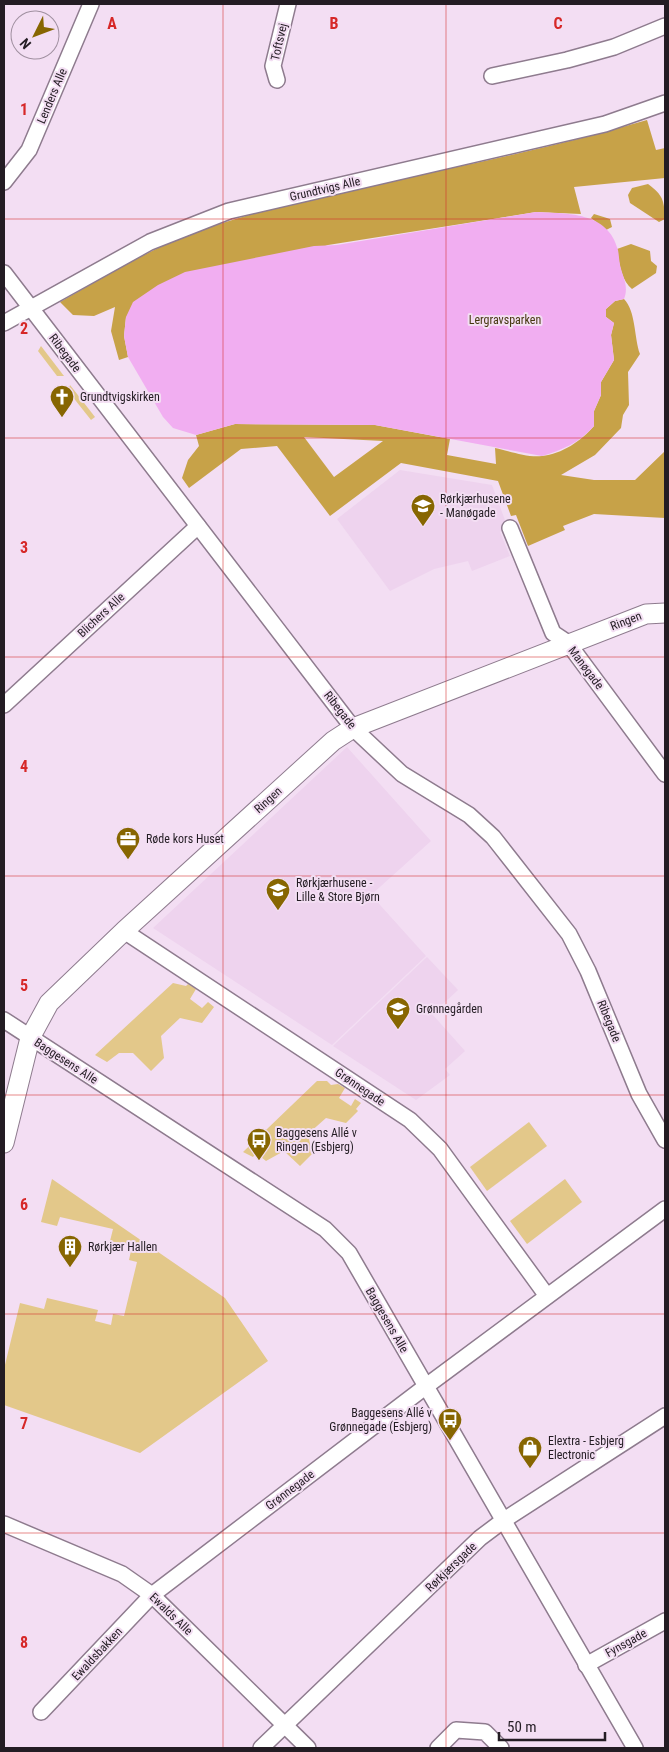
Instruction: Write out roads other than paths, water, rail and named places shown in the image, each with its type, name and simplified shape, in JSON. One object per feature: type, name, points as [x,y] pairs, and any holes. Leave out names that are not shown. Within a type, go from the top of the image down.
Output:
[{"type":"street","name":"Lenders Alle","points":[[4,182],[14,172],[29,150],[91,4]]},
{"type":"street","name":"Toftsvej","points":[[277,80],[273,66],[288,4]]},
{"type":"street","points":[[492,76],[614,47],[665,26]]},
{"type":"street","name":"Grundtvigs Alle","points":[[4,323],[150,242],[229,211],[605,124],[665,103]]},
{"type":"street","name":"Ribegade","points":[[4,273],[353,728],[402,774],[469,815],[492,837],[568,934],[588,971],[639,1094],[665,1140]]},
{"type":"street","name":"Blichers Alle","points":[[4,705],[198,526]]},
{"type":"street","name":"Manøgade","points":[[510,528],[553,633],[568,643],[665,774]]},
{"type":"street","name":"Ringen","points":[[4,1143],[30,1038],[49,1003],[124,931],[334,741],[353,728],[568,643],[646,614],[665,612]]},
{"type":"street","name":"Grønnegade","points":[[124,931],[410,1120],[440,1149],[547,1296]]},
{"type":"street","name":"Baggesens Alle","points":[[4,1020],[324,1229],[349,1253],[635,1748]]},
{"type":"street","name":"Grønnegade","points":[[152,1595],[425,1387],[665,1209]]},
{"type":"street","name":"Rørkjærsgade","points":[[260,1748],[480,1538],[504,1520],[665,1416]]},
{"type":"street","name":"Ewalds Alle","points":[[4,1524],[122,1574],[152,1595],[308,1748]]},
{"type":"street","name":"Ewaldsbakken","points":[[41,1712],[152,1595]]},
{"type":"street","name":"Fynsgade","points":[[586,1665],[665,1621]]},
{"type":"street","points":[[438,1748],[456,1730],[485,1732],[500,1748]]},
{"type":"place","name":"Grundtvigskirken","points":[[62,418]]},
{"type":"place","name":"Rørkjærhusene - Manøgade","points":[[423,527]]},
{"type":"place","name":"Røde kors Huset","points":[[128,860]]},
{"type":"place","name":"Rørkjærhusene - Lille & Store Bjørn","points":[[278,911]]},
{"type":"place","name":"Grønnegården","points":[[398,1030]]},
{"type":"place","name":"Baggesens Allé v Ringen (Esbjerg)","points":[[259,1161]]},
{"type":"place","name":"Rørkjær Hallen","points":[[70,1268]]},
{"type":"place","name":"Baggesens Allé v Grønnegade (Esbjerg)","points":[[450,1441]]},
{"type":"place","name":"Elextra - Esbjerg Electronic","points":[[530,1469]]},
{"type":"park label","name":"Lergravsparken","points":[[505,320]]}]
